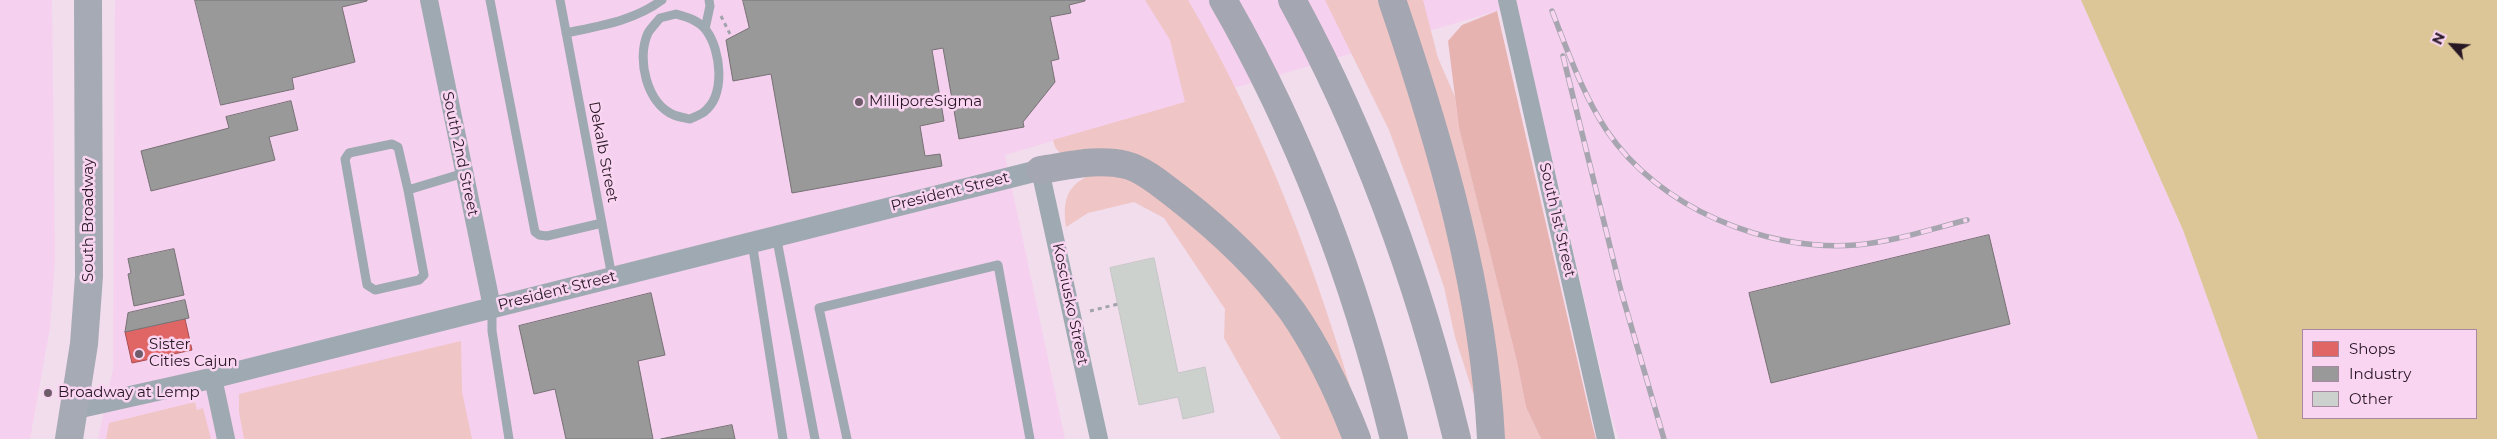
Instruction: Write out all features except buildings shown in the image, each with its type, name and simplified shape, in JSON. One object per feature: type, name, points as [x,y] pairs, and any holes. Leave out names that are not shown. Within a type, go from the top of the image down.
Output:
[{"type":"highway","points":[[1223,0],[1274,97],[1315,190],[1352,290],[1382,390],[1394,439]]},
{"type":"highway","points":[[1292,0],[1357,132],[1398,233],[1431,336],[1457,439]]},
{"type":"highway","points":[[1392,0],[1415,67],[1455,214],[1479,326],[1489,399],[1491,439]]},
{"type":"highway","points":[[1040,170],[1087,163],[1110,162],[1128,165],[1154,180],[1206,219],[1245,258],[1291,311],[1332,381],[1357,439]]},
{"type":"main road","name":"South Broadway","points":[[69,439],[84,344],[89,276],[88,0]]},
{"type":"street","name":"South 2nd Street","points":[[429,0],[492,307]]},
{"type":"street","name":"South 1st Street","points":[[1507,0],[1606,439]]},
{"type":"street","name":"President Street","points":[[74,409],[213,378],[612,276],[1040,170]]},
{"type":"street","name":"Kosciusko Street","points":[[1040,170],[1099,439]]},
{"type":"street","points":[[213,378],[226,439]]},
{"type":"lane","points":[[490,0],[535,232],[546,236],[602,223]]},
{"type":"lane","name":"Dekalb Street","points":[[560,0],[612,276]]},
{"type":"lane","points":[[566,33],[614,24],[652,8],[662,0]]},
{"type":"lane","points":[[705,29],[710,6],[709,0]]},
{"type":"lane","points":[[652,8],[660,18]]},
{"type":"lane","points":[[676,14],[694,20],[705,29],[712,40],[717,57],[718,78],[715,96],[705,112],[690,119],[674,115],[660,105],[648,86],[643,59],[648,34],[660,18],[676,14]]},
{"type":"lane","points":[[392,144],[398,147],[408,190],[424,275],[420,280],[374,290],[367,286],[345,159],[349,153],[392,144]]},
{"type":"lane","points":[[408,190],[464,173]]},
{"type":"lane","points":[[776,235],[815,439]]},
{"type":"lane","points":[[752,241],[783,439]]},
{"type":"lane","points":[[847,439],[819,308],[998,265],[1030,439]]},
{"type":"lane","points":[[492,307],[492,331],[509,439]]},
{"type":"path","points":[[1090,311],[1118,304]]},
{"type":"shaded area","points":[[0,0],[52,0],[55,259],[50,328],[30,439],[0,439]]},
{"type":"shaded area","points":[[115,0],[2081,0],[2183,230],[2258,439],[1619,439],[1611,415],[1518,9],[1497,11],[1005,155],[1065,439],[98,439],[113,369]]},
{"type":"shaded area","points":[[1145,0],[1188,0],[1216,50],[1242,101],[1288,205],[1327,312],[1360,421],[1335,370],[1178,188],[1062,155],[1055,147],[1053,140],[1185,102],[1170,40]]},
{"type":"shaded area","points":[[1325,0],[1379,0],[1408,82],[1458,277],[1476,392],[1473,393],[1455,337],[1444,287],[1389,130]]},
{"type":"shaded area","points":[[1401,0],[1423,0],[1438,58],[1455,97],[1459,128],[1517,362],[1526,407],[1541,439],[1502,439]]},
{"type":"shaded area","points":[[2081,0],[2497,0],[2497,439],[2258,439],[2183,230]]},
{"type":"shaded area","points":[[1497,11],[1596,439],[1541,439],[1526,407],[1517,362],[1459,128],[1448,41],[1462,25]]},
{"type":"shaded area","points":[[1096,172],[1132,178],[1199,225],[1283,317],[1349,439],[1281,439],[1224,338],[1225,309],[1164,218],[1134,202],[1088,213],[1066,227],[1065,207],[1069,193],[1079,181]]},
{"type":"shaded area","points":[[461,341],[462,392],[472,439],[244,439],[239,412],[239,394]]},
{"type":"shaded area","points":[[195,402],[197,410],[203,408],[211,439],[106,439],[109,423]]},
{"type":"railway","points":[[1552,11],[1583,88],[1607,131],[1629,158],[1655,182],[1685,203],[1717,220],[1751,232],[1786,241],[1822,245],[1856,245],[1884,241],[1967,220]]},
{"type":"railway","points":[[1563,56],[1621,291],[1664,439]]},
{"type":"place","name":"MilliporeSigma","points":[[859,102]]},
{"type":"place","name":"Sister Cities Cajun","points":[[139,354]]},
{"type":"place","name":"Broadway at Lemp","points":[[48,393]]}]
